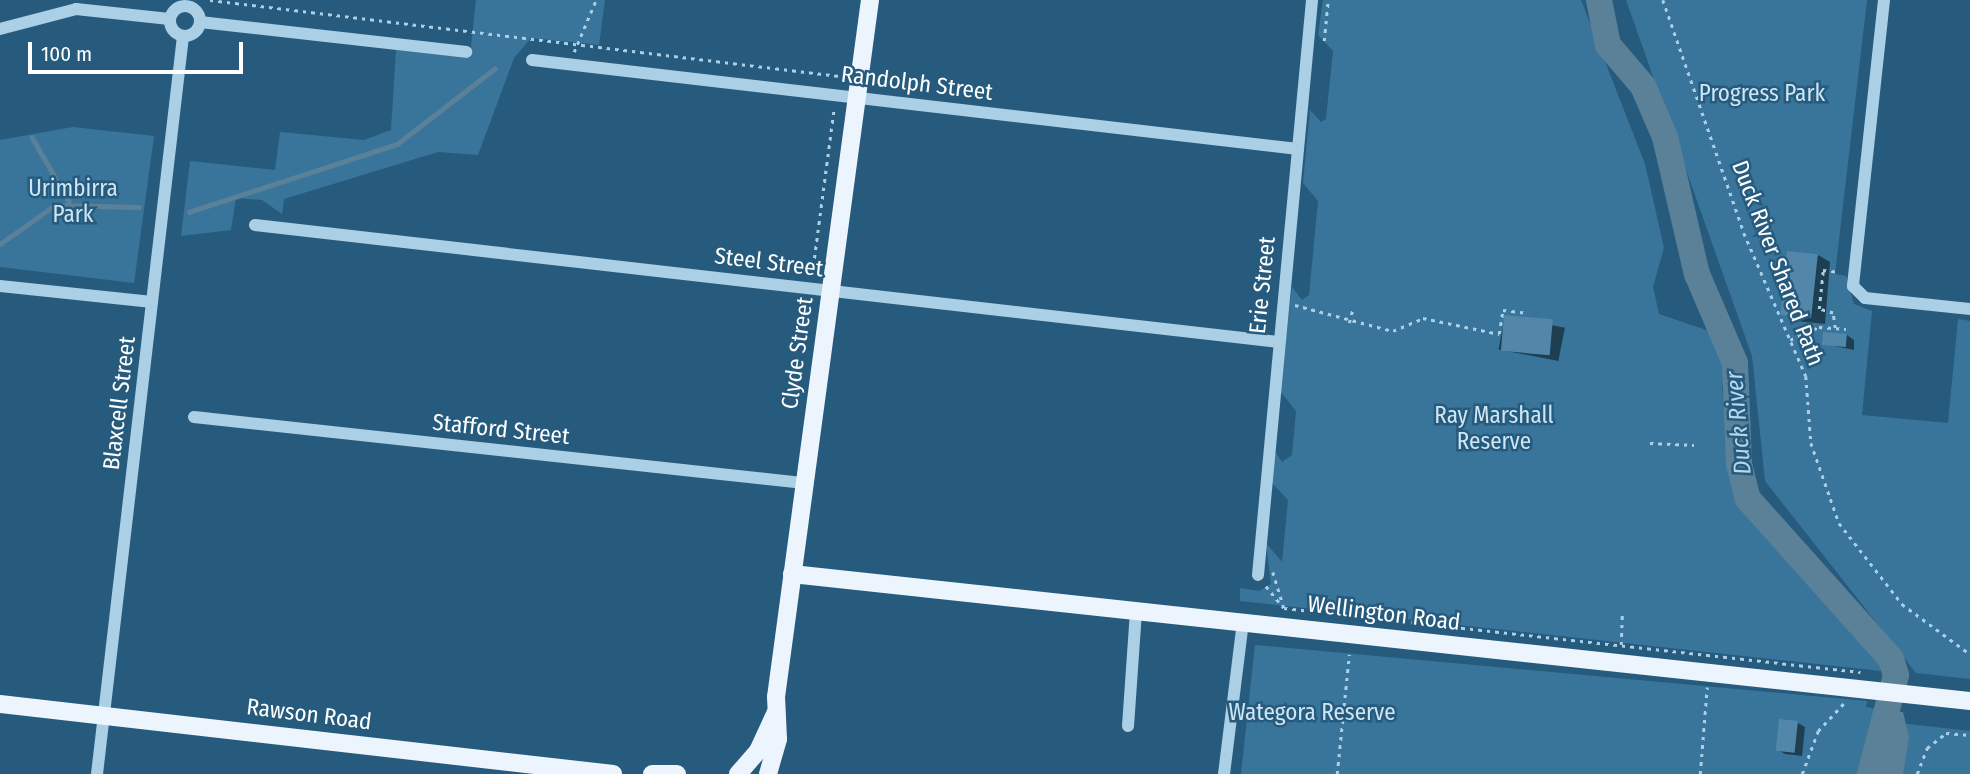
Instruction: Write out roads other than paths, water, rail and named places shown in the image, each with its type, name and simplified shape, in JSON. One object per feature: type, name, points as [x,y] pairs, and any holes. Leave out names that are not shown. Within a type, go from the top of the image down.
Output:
[{"type":"main road","name":"Clyde Street","points":[[768,774],[778,739],[775,714],[792,574],[870,0]]},
{"type":"main road","name":"Wellington Road","points":[[792,574],[1706,673],[1846,687],[1869,682],[1919,695],[1970,701]]},
{"type":"main road","name":"Rawson Road","points":[[0,704],[613,774]]},
{"type":"main road","name":"Clyde Street","points":[[738,774],[758,751],[775,714]]},
{"type":"main road","points":[[652,774],[677,774]]},
{"type":"street","name":"Erie Street","points":[[1258,575],[1312,0]]},
{"type":"street","points":[[1884,0],[1854,274],[1856,291],[1872,299],[1970,309]]},
{"type":"street","points":[[169,19],[174,10],[189,3],[200,22]]},
{"type":"street","points":[[0,29],[76,9],[169,19],[183,36],[195,33],[200,22]]},
{"type":"street","points":[[200,22],[466,52]]},
{"type":"street","name":"Blaxcell Street","points":[[97,774],[183,36]]},
{"type":"street","name":"Randolph Street","points":[[532,60],[1298,149]]},
{"type":"street","name":"Steel Street","points":[[256,225],[1278,342]]},
{"type":"street","points":[[0,286],[152,302]]},
{"type":"street","name":"Stafford Street","points":[[194,417],[804,483]]},
{"type":"street","points":[[1128,726],[1136,613]]},
{"type":"street","points":[[1224,774],[1243,621]]},
{"type":"waterway","name":"Duck River","points":[[1599,0],[1608,45],[1643,86],[1665,137],[1697,274],[1735,363],[1739,464],[1748,499],[1891,659],[1896,675],[1870,774]]},
{"type":"waterway","points":[[189,212],[397,144],[494,69]]},
{"type":"waterway","points":[[32,137],[69,201]]},
{"type":"waterway","points":[[0,244],[55,205],[139,207]]},
{"type":"park label","name":"Progress Park","points":[[1762,93]]},
{"type":"park label","name":"Urimbirra Park","points":[[73,201]]},
{"type":"park label","name":"Ray Marshall Reserve","points":[[1494,428]]},
{"type":"park label","name":"Wategora Reserve","points":[[1312,712]]}]
